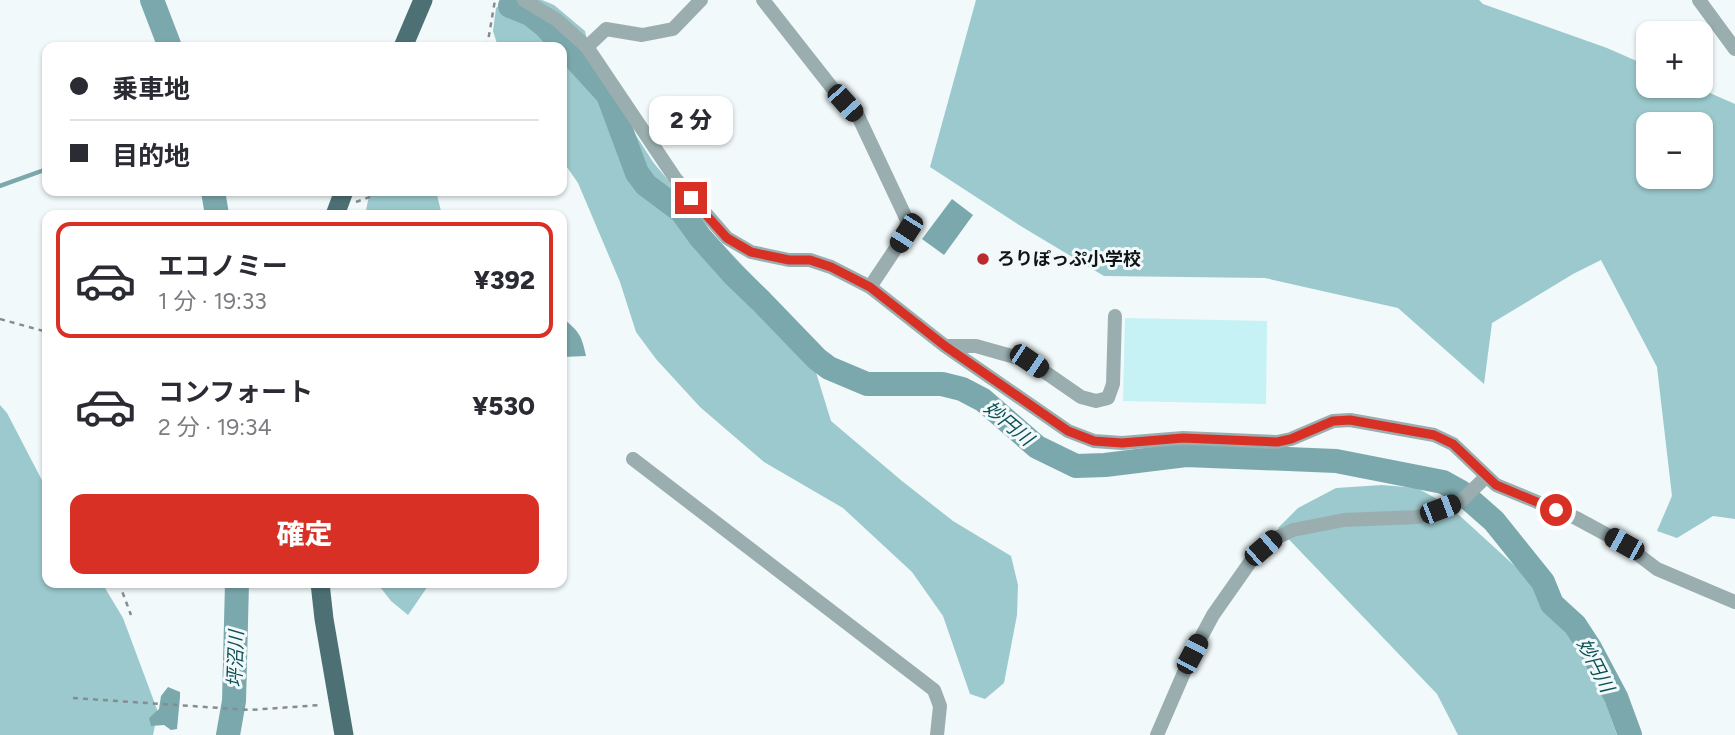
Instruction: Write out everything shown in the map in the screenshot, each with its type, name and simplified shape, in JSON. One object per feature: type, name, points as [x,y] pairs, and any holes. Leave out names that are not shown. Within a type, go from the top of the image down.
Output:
[{"type":"main road","points":[[405,42],[423,0]]},
{"type":"main road","points":[[321,588],[344,735]]},
{"type":"street","points":[[524,0],[556,20],[587,47],[675,178],[727,238],[751,252],[789,260],[810,260],[831,267],[870,287],[945,346],[1068,431],[1094,441],[1122,443],[1183,438],[1277,442],[1291,439],[1333,421],[1350,420],[1434,435],[1453,444],[1496,485],[1576,518],[1624,544],[1657,569],[1735,601]]},
{"type":"street","points":[[587,47],[606,29],[642,35],[673,29],[701,0]]},
{"type":"street","points":[[763,0],[833,89],[858,116],[907,220],[906,233],[870,287]]},
{"type":"street","points":[[1699,0],[1735,49]]},
{"type":"street","points":[[945,346],[976,346],[1029,361],[1082,397],[1096,401],[1108,398],[1113,384],[1115,316]]},
{"type":"street","points":[[633,459],[934,690],[940,706],[937,735]]},
{"type":"street","points":[[1157,735],[1192,654],[1213,615],[1253,558],[1274,539],[1293,530],[1344,520],[1418,517],[1466,497],[1486,477]]},
{"type":"path","points":[[488,42],[495,0]]},
{"type":"path","points":[[339,203],[357,202],[373,196]]},
{"type":"path","points":[[0,319],[42,331]]},
{"type":"path","points":[[121,588],[131,615]]},
{"type":"path","points":[[73,698],[250,710],[338,704]]},
{"type":"shaded area","points":[[507,0],[542,0],[554,5],[585,31],[593,68],[653,162],[714,236],[802,327],[831,421],[953,521],[1011,556],[1018,585],[1017,615],[1004,683],[985,699],[970,694],[943,616],[912,572],[843,508],[764,462],[700,407],[656,359],[636,332],[620,282],[578,183],[567,167],[567,42],[496,42],[493,31],[496,8]]},
{"type":"shaded area","points":[[976,0],[1479,0],[1483,4],[1607,48],[1636,61],[1636,98],[1713,98],[1713,94],[1735,104],[1735,519],[1713,516],[1677,538],[1657,531],[1672,496],[1657,367],[1601,260],[1492,323],[1484,384],[1398,308],[1265,278],[1104,276],[930,167]]},
{"type":"shaded area","points":[[369,196],[437,196],[441,210],[366,210]]},
{"type":"shaded area","points":[[952,199],[973,215],[944,255],[922,239]]},
{"type":"shaded area","points":[[1125,318],[1267,321],[1266,404],[1123,401]]},
{"type":"shaded area","points":[[567,322],[578,333],[586,356],[567,357]]},
{"type":"shaded area","points":[[0,405],[7,413],[42,480],[42,588],[105,588],[123,618],[158,712],[153,735],[0,735]]},
{"type":"shaded area","points":[[1382,485],[1417,488],[1448,505],[1542,591],[1590,659],[1617,735],[1458,735],[1437,694],[1278,528],[1298,508],[1336,488]]},
{"type":"shaded area","points":[[381,588],[427,588],[408,615]]},
{"type":"shaded area","points":[[168,687],[180,692],[177,729],[171,730],[164,725],[151,726],[149,718],[159,709],[161,696]]},
{"type":"waterway","name":"坪沼川","points":[[152,0],[168,42]]},
{"type":"waterway","name":"妙円川","points":[[510,6],[530,14],[560,42]]},
{"type":"waterway","name":"妙円川","points":[[567,50],[608,95],[637,173],[646,185],[682,212],[733,274],[829,368],[867,384],[942,384],[962,389],[983,400],[1037,447],[1076,466],[1186,455],[1336,461],[1443,482],[1461,492],[1494,521],[1543,582],[1552,604],[1575,625],[1616,697],[1630,735]]},
{"type":"waterway","points":[[0,186],[42,171]]},
{"type":"waterway","name":"坪沼川","points":[[214,196],[216,210]]},
{"type":"waterway","name":"坪沼川","points":[[228,735],[234,701],[237,588]]},
{"type":"place","name":"ろりぽっぷ小学校","points":[[983,259]]},
{"type":"route","points":[[691,198],[727,238],[751,252],[789,260],[810,260],[831,267],[870,287],[945,346],[1068,431],[1094,441],[1122,443],[1183,438],[1277,442],[1291,439],[1333,421],[1350,420],[1434,435],[1453,444],[1496,485],[1556,510]]}]
